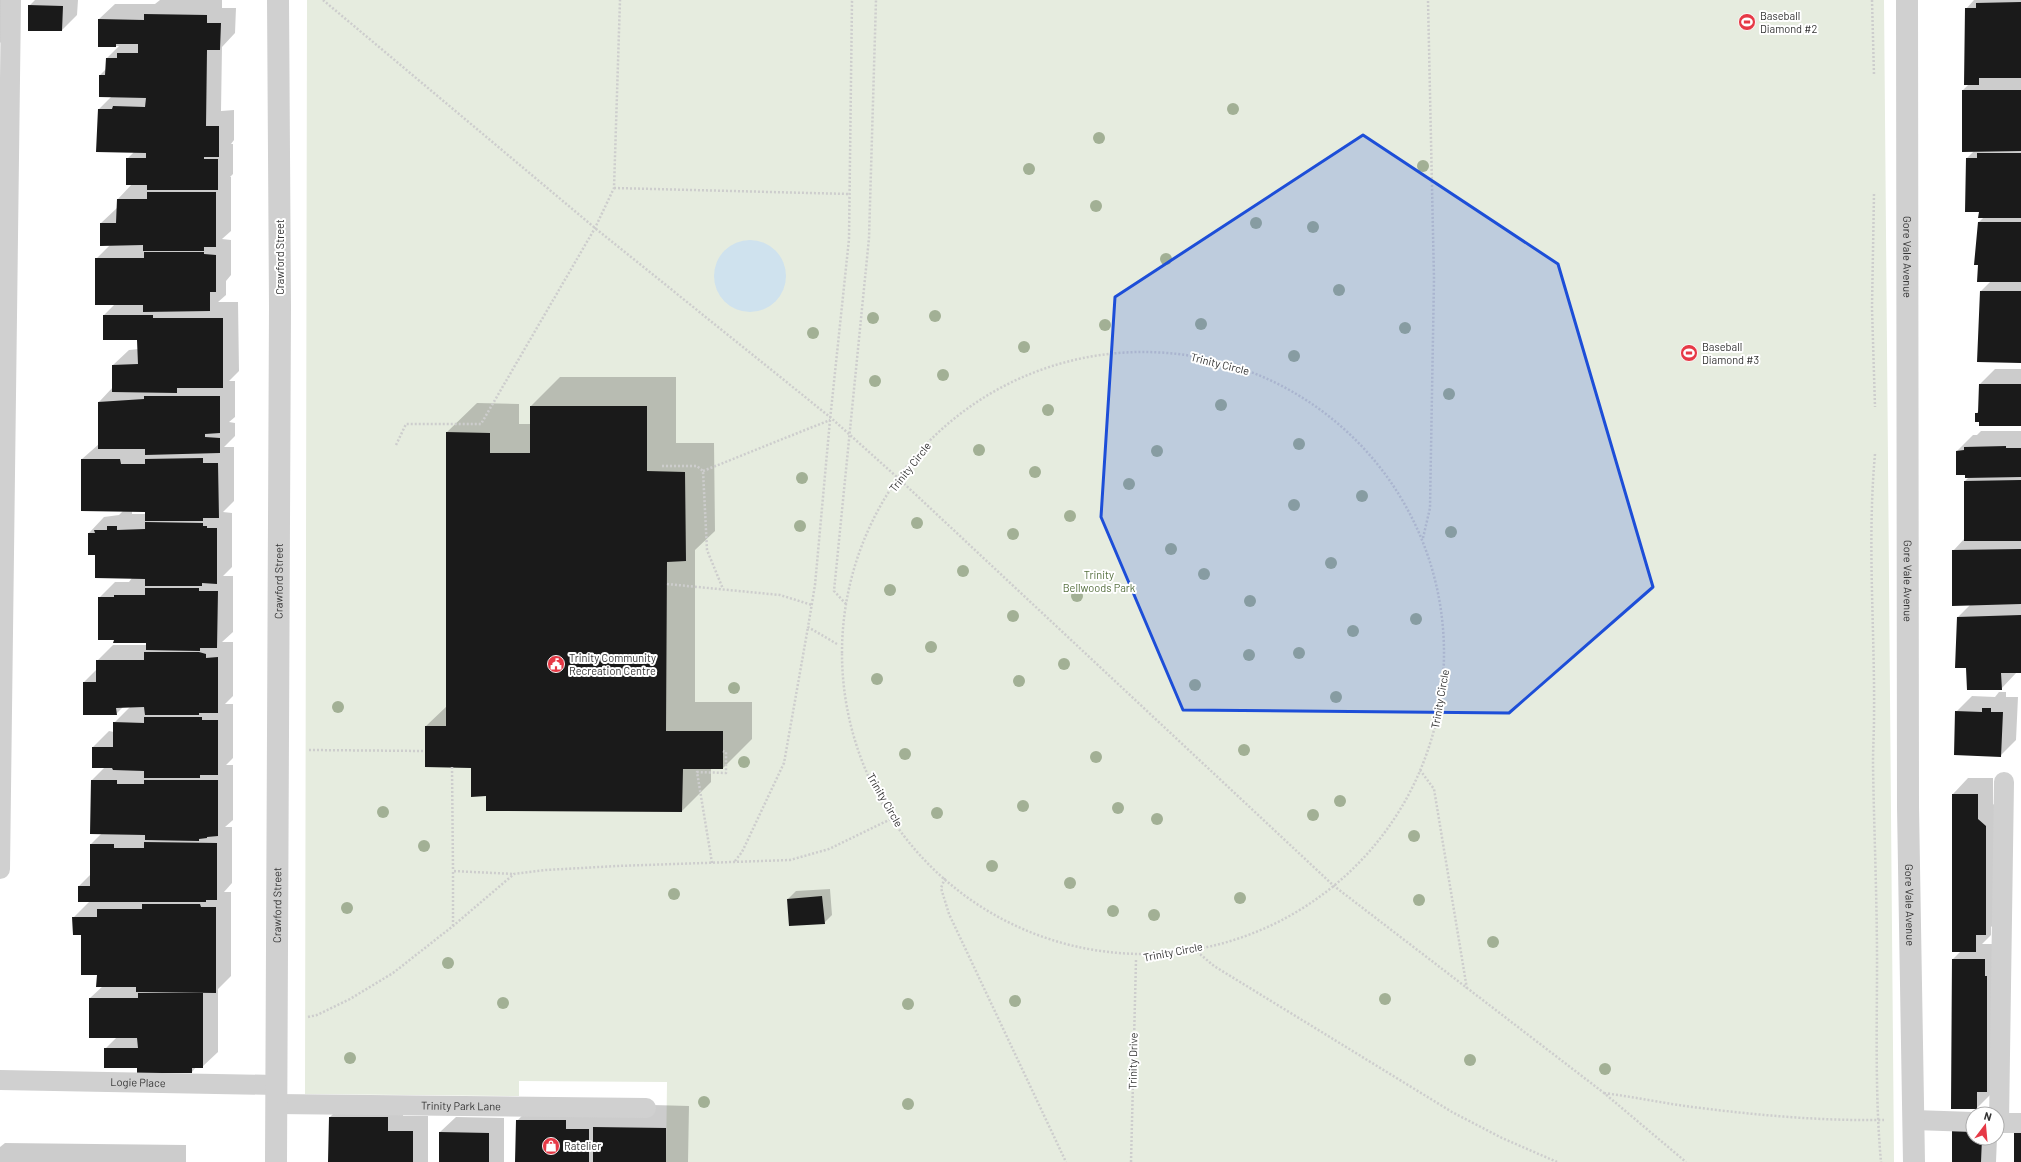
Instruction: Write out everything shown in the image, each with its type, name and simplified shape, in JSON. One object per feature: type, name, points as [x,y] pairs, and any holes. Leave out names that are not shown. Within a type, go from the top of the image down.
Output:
[{"type":"street","name":"Crawford Street","points":[[276,1162],[280,322],[278,0]]},
{"type":"street","name":"Gore Vale Avenue","points":[[1907,0],[1908,807],[1914,1162]]},
{"type":"lane","points":[[0,869],[11,0]]},
{"type":"lane","points":[[1998,1106],[2004,782]]},
{"type":"lane","name":"Logie Place","points":[[0,1080],[276,1095]]},
{"type":"lane","name":"Trinity Park Lane","points":[[276,1095],[646,1108]]},
{"type":"lane","points":[[1914,1120],[1965,1122]]},
{"type":"lane","points":[[2005,1123],[2021,1123]]},
{"type":"path","points":[[323,0],[595,228],[830,418],[898,478],[1334,886],[1604,1093],[1686,1162]]},
{"type":"path","points":[[396,445],[406,424],[481,424],[595,228],[614,188],[620,0]]},
{"type":"path","points":[[735,862],[742,852],[784,763],[812,604],[849,239],[852,0]]},
{"type":"path","points":[[846,604],[834,591],[869,238],[876,0]]},
{"type":"path","points":[[1423,538],[1430,508],[1434,280],[1428,0]]},
{"type":"path","points":[[1872,0],[1874,80]]},
{"type":"path","points":[[614,188],[850,194]]},
{"type":"path","points":[[1874,189],[1872,308],[1875,414]]},
{"type":"path","name":"Trinity Circle","points":[[837,652],[836,644],[857,560],[874,518],[898,478],[935,436],[967,408],[1009,383],[1056,365],[1104,355],[1160,353],[1202,358],[1250,371],[1295,392],[1335,420],[1371,455],[1400,495],[1423,538],[1441,600],[1446,664],[1436,727],[1414,787],[1379,841],[1334,886],[1292,915],[1244,936],[1194,949],[1136,960],[1128,958]]},
{"type":"path","points":[[703,471],[830,418]]},
{"type":"path","points":[[1875,449],[1872,489],[1871,572],[1874,641],[1873,763],[1877,961],[1877,1120],[1881,1162]]},
{"type":"path","points":[[662,466],[697,466],[703,471],[708,550],[723,589]]},
{"type":"path","points":[[667,584],[780,595],[812,604]]},
{"type":"path","points":[[808,627],[836,644]]},
{"type":"path","name":"Trinity Circle","points":[[838,668],[846,708],[865,766],[893,818],[917,850],[945,878],[988,910],[1035,933],[1091,953],[1121,957]]},
{"type":"path","points":[[308,750],[425,751]]},
{"type":"path","points":[[712,863],[697,772],[726,773],[726,752],[723,751]]},
{"type":"path","points":[[452,767],[453,926]]},
{"type":"path","points":[[1420,770],[1434,789],[1467,989]]},
{"type":"path","points":[[453,871],[514,874],[546,870],[616,866],[790,860],[829,849],[893,818]]},
{"type":"path","points":[[277,1026],[317,1015],[350,999],[393,973],[414,958],[514,874]]},
{"type":"path","points":[[945,878],[941,888],[949,914],[1066,1162]]},
{"type":"path","points":[[1194,949],[1214,966],[1452,1112],[1502,1138],[1557,1162]]},
{"type":"path","name":"Trinity Drive","points":[[1131,1162],[1136,960]]},
{"type":"path","points":[[1604,1093],[1690,1107],[1749,1114],[1808,1119],[1914,1120]]},
{"type":"highlighted area","points":[[1363,135],[1558,264],[1653,587],[1509,713],[1183,710],[1101,517],[1115,297]]},
{"type":"green space","name":"Trinity Bellwoods Park","points":[[307,0],[1884,0],[1894,1162],[666,1162],[667,1082],[519,1081],[519,1096],[305,1094]]},
{"type":"water","points":[[750,240],[770,246],[780,256],[786,276],[780,296],[770,306],[750,312],[730,306],[720,296],[714,276],[720,256],[730,246]]},
{"type":"building","points":[[2021,2],[2021,78],[1979,78],[1979,85],[1964,85],[1965,8],[1976,8],[1976,3]]},
{"type":"building","points":[[28,5],[63,6],[62,31],[28,31]]},
{"type":"building","points":[[144,14],[207,15],[207,23],[221,23],[220,50],[207,50],[206,126],[219,126],[219,157],[204,157],[204,159],[218,159],[218,190],[147,190],[147,185],[126,185],[126,158],[146,158],[146,153],[96,152],[98,109],[112,109],[113,106],[145,107],[146,98],[99,97],[99,75],[105,75],[106,58],[117,58],[117,53],[138,53],[138,44],[116,44],[116,47],[98,47],[98,19],[144,20]]},
{"type":"building","points":[[1962,90],[2021,90],[2021,151],[1962,152]]},
{"type":"building","points":[[1977,153],[2021,153],[2021,218],[1978,218],[1979,212],[1965,212],[1966,158],[1977,158]]},
{"type":"building","points":[[147,192],[216,192],[216,247],[204,247],[204,251],[143,251],[143,245],[100,246],[100,223],[116,223],[117,199],[147,199]]},
{"type":"building","points":[[1978,222],[2021,222],[2021,282],[1977,282],[1978,265],[1974,265]]},
{"type":"building","points":[[144,252],[204,252],[204,254],[216,255],[216,292],[210,292],[210,311],[143,312],[143,305],[95,305],[95,258],[144,258]]},
{"type":"building","points":[[1980,291],[2021,291],[2021,363],[1977,362]]},
{"type":"building","points":[[103,315],[153,315],[153,318],[223,318],[223,388],[177,388],[177,393],[112,392],[112,365],[138,364],[137,340],[103,340]]},
{"type":"building","points":[[1979,384],[2021,384],[2021,426],[1979,426],[1979,422],[1975,422],[1975,413],[1978,413]]},
{"type":"building","points":[[144,396],[220,396],[220,433],[205,434],[205,437],[220,438],[220,453],[145,455],[145,449],[98,449],[98,402],[144,399]]},
{"type":"building","name":"Trinity Community Recreation Centre","points":[[530,406],[647,406],[647,471],[685,472],[686,561],[667,562],[666,731],[723,731],[723,769],[683,769],[682,812],[486,811],[486,796],[471,797],[471,768],[425,767],[425,726],[446,726],[446,432],[490,433],[490,453],[530,453]]},
{"type":"building","points":[[2006,446],[2006,448],[2021,448],[2021,477],[1965,478],[1965,475],[1956,475],[1956,451],[1964,450],[1964,447]]},
{"type":"building","points":[[203,458],[203,463],[218,463],[219,518],[203,518],[203,521],[145,521],[145,512],[81,511],[81,459],[120,459],[121,464],[145,464],[145,459]]},
{"type":"building","points":[[2021,480],[2021,541],[1964,541],[1964,481]]},
{"type":"building","points":[[145,522],[203,523],[203,526],[207,526],[207,528],[217,528],[217,584],[202,583],[202,586],[145,586],[145,579],[95,578],[95,555],[88,555],[88,533],[95,533],[94,530],[107,530],[107,526],[117,526],[117,530],[145,529]]},
{"type":"building","points":[[2021,549],[2021,604],[1952,606],[1952,550]]},
{"type":"building","points":[[145,588],[199,588],[199,591],[218,591],[217,648],[200,648],[200,651],[146,650],[146,643],[113,643],[114,640],[98,640],[98,597],[114,597],[114,595],[145,595]]},
{"type":"building","points":[[2021,615],[2021,673],[2001,673],[2002,690],[1967,690],[1966,668],[1955,668],[1957,617]]},
{"type":"building","points":[[144,652],[199,652],[206,654],[206,658],[218,657],[218,713],[199,713],[199,715],[145,715],[144,707],[116,708],[117,715],[83,715],[83,682],[96,682],[96,660],[144,660]]},
{"type":"building","points":[[1982,708],[1991,708],[1991,712],[2003,712],[2001,757],[1954,755],[1955,711],[1982,712]]},
{"type":"building","points":[[144,717],[202,717],[202,720],[218,720],[218,775],[200,775],[200,778],[144,778],[144,771],[92,768],[92,747],[113,747],[113,722],[144,723]]},
{"type":"building","points":[[91,780],[117,780],[117,784],[144,784],[144,780],[218,780],[218,836],[199,839],[199,841],[145,840],[145,835],[90,834]]},
{"type":"building","points":[[1952,794],[1978,794],[1978,819],[1986,826],[1986,935],[1976,935],[1976,952],[1952,952]]},
{"type":"building","points":[[144,842],[217,843],[217,900],[206,900],[206,902],[78,902],[78,886],[90,886],[90,844],[114,844],[114,848],[144,848]]},
{"type":"building","points":[[822,896],[825,924],[789,926],[787,899]]},
{"type":"building","points":[[142,904],[200,904],[201,907],[216,907],[216,993],[136,992],[136,987],[96,987],[97,975],[81,975],[81,935],[73,935],[72,917],[97,917],[97,909],[142,909]]},
{"type":"building","points":[[1952,959],[1985,959],[1985,976],[1987,976],[1987,1092],[1977,1092],[1977,1106],[1965,1106],[1965,1109],[1951,1109]]},
{"type":"building","points":[[138,993],[203,993],[203,1068],[192,1068],[192,1073],[137,1073],[137,1068],[104,1068],[104,1048],[138,1048],[137,1038],[89,1038],[89,998],[138,998]]},
{"type":"building","points":[[329,1117],[388,1117],[388,1131],[413,1131],[413,1162],[328,1162]]},
{"type":"building","points":[[516,1120],[566,1120],[566,1129],[589,1129],[589,1162],[515,1162]]},
{"type":"building","points":[[593,1127],[666,1128],[666,1162],[593,1162]]},
{"type":"building","points":[[1952,1130],[1965,1131],[1965,1146],[1982,1146],[1981,1162],[1952,1162]]},
{"type":"building","points":[[439,1132],[489,1133],[489,1162],[439,1162]]},
{"type":"building","points":[[2014,1133],[2021,1133],[2021,1162],[2014,1162]]},
{"type":"place","name":"Baseball Diamond #2","points":[[1747,22]]},
{"type":"place","name":"Baseball Diamond #3","points":[[1689,353]]},
{"type":"place","name":"Trinity Community Recreation Centre","points":[[556,664]]},
{"type":"place","name":"Ratelier","points":[[551,1146]]}]
